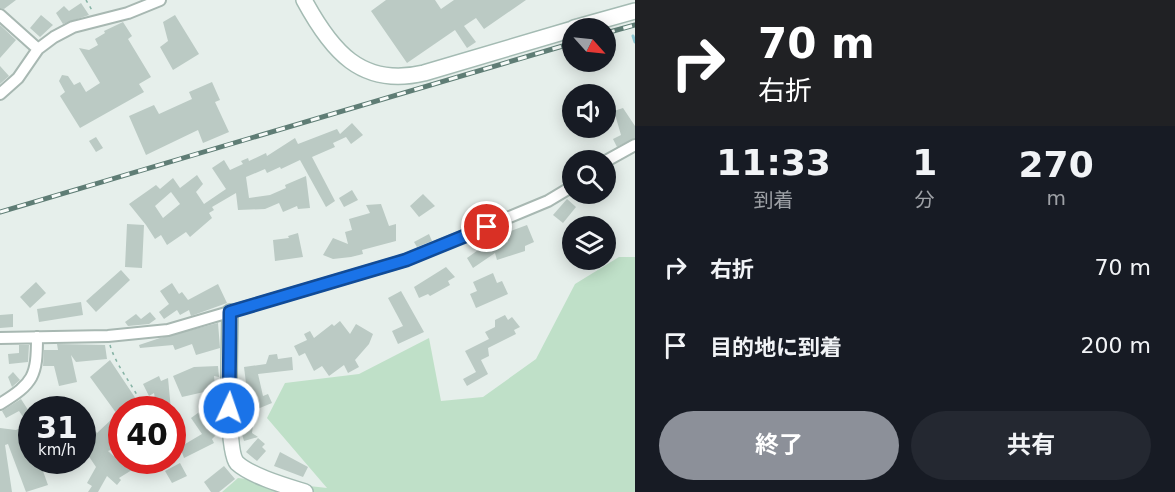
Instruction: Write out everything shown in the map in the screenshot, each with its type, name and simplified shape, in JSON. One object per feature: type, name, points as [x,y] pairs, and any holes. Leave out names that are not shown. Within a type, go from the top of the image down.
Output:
[{"type":"street","points":[[0,94],[18,78],[38,49],[73,27],[98,19],[129,14],[160,0]]},
{"type":"street","points":[[304,0],[333,48],[356,64],[382,75],[418,75],[562,32]]},
{"type":"street","points":[[611,18],[635,11]]},
{"type":"street","points":[[0,15],[38,49]]},
{"type":"street","points":[[616,155],[635,145]]},
{"type":"street","points":[[0,338],[108,336],[168,330],[406,260],[548,201],[562,193]]},
{"type":"street","points":[[230,312],[229,408],[232,457],[238,464],[305,492]]},
{"type":"street","points":[[0,404],[23,389],[37,368],[37,337]]},
{"type":"path","points":[[86,0],[98,19]]},
{"type":"path","points":[[108,336],[114,360],[136,388],[139,396]]},
{"type":"green space","points":[[635,257],[635,492],[222,492],[238,478],[327,488],[267,418],[285,383],[359,374],[429,338],[441,401],[483,397],[536,359],[575,284],[598,270],[616,270],[616,259]]},
{"type":"building","points":[[0,0],[16,0],[4,9],[0,8]]},
{"type":"building","points":[[386,0],[435,0],[441,9],[454,0],[526,0],[484,29],[476,18],[464,26],[476,42],[467,48],[455,30],[407,63],[371,11]]},
{"type":"building","points":[[81,3],[89,15],[63,24],[56,13],[64,6],[69,11]]},
{"type":"building","points":[[41,15],[53,25],[40,37],[30,28]]},
{"type":"building","points":[[175,15],[199,54],[173,70],[160,47],[168,41],[163,22]]},
{"type":"building","points":[[123,22],[132,36],[128,39],[151,77],[139,84],[144,92],[80,128],[60,96],[65,92],[59,81],[62,75],[68,76],[74,85],[80,82],[86,92],[100,83],[79,48],[89,50],[98,45],[95,39],[105,33],[104,31]]},
{"type":"building","points":[[0,25],[16,40],[0,58]]},
{"type":"building","points":[[0,66],[9,76],[0,84]]},
{"type":"building","points":[[212,82],[220,100],[215,102],[229,132],[203,143],[198,130],[146,155],[129,116],[154,105],[159,114],[192,99],[189,92]]},
{"type":"building","points":[[623,108],[635,126],[635,138],[617,147],[613,139],[621,135],[616,110]]},
{"type":"building","points":[[352,123],[363,135],[351,144],[346,137],[333,143],[335,147],[312,157],[335,201],[326,207],[300,160],[281,169],[280,167],[267,173],[265,169],[246,177],[249,198],[270,195],[286,188],[285,185],[306,176],[310,208],[298,209],[297,206],[283,212],[279,203],[265,209],[238,210],[236,193],[212,207],[214,210],[209,213],[212,218],[190,237],[186,232],[167,245],[161,235],[155,239],[129,204],[156,185],[160,189],[173,178],[180,188],[197,175],[203,184],[196,192],[204,204],[226,189],[212,168],[224,160],[230,170],[243,164],[241,161],[248,158],[249,161],[266,153],[267,156],[295,138],[298,144],[337,129],[340,134]],"holes":[[[171,192],[180,204],[163,218],[155,206]]]},
{"type":"building","points":[[96,137],[103,148],[96,152],[89,141]]},
{"type":"building","points":[[352,190],[358,200],[344,207],[339,198]]},
{"type":"building","points":[[423,194],[435,206],[419,217],[410,206]]},
{"type":"building","points":[[381,204],[389,226],[396,224],[396,241],[362,250],[363,254],[351,257],[333,259],[323,255],[333,238],[348,244],[345,232],[352,230],[349,219],[370,213],[366,205]]},
{"type":"building","points":[[563,204],[573,204],[576,207],[569,216],[562,216],[562,222],[553,215]]},
{"type":"building","points":[[127,224],[144,225],[142,268],[125,267]]},
{"type":"building","points":[[527,225],[534,242],[525,246],[525,251],[497,260],[495,253],[473,268],[467,258],[481,248],[483,252],[508,242],[505,233]]},
{"type":"building","points":[[298,233],[303,257],[275,261],[273,240],[289,238],[288,236]]},
{"type":"building","points":[[429,234],[432,241],[417,247],[414,242]]},
{"type":"building","points":[[446,267],[455,277],[448,281],[450,285],[430,296],[428,294],[419,298],[414,287]]},
{"type":"building","points":[[121,270],[130,280],[96,312],[86,301]]},
{"type":"building","points":[[493,273],[497,283],[502,281],[508,294],[476,308],[470,294],[477,291],[473,282]]},
{"type":"building","points":[[36,282],[46,293],[30,308],[20,297]]},
{"type":"building","points":[[172,283],[179,294],[182,292],[188,300],[218,284],[227,303],[191,316],[189,310],[180,315],[177,310],[164,319],[159,312],[169,304],[160,291]]},
{"type":"building","points":[[401,291],[424,332],[398,344],[392,331],[403,326],[388,298]]},
{"type":"building","points":[[81,302],[83,315],[39,322],[37,309]]},
{"type":"building","points":[[150,312],[156,319],[149,324],[128,326],[125,322],[136,314],[141,319]]},
{"type":"building","points":[[13,314],[13,327],[0,328],[0,315]]},
{"type":"building","points":[[505,315],[508,320],[512,317],[520,327],[514,330],[516,334],[488,348],[489,356],[481,360],[488,374],[467,386],[463,379],[476,372],[465,351],[489,339],[485,332],[495,327],[495,320]]},
{"type":"building","points":[[340,321],[350,334],[356,324],[373,334],[369,344],[355,360],[359,367],[348,373],[344,365],[329,376],[322,366],[314,371],[305,353],[299,356],[294,346],[307,340],[304,334],[310,331],[314,338],[332,324],[334,326]]},
{"type":"building","points":[[218,323],[220,348],[196,355],[192,344],[175,350],[173,345],[140,348],[139,345],[160,338]]},
{"type":"building","points":[[57,344],[105,345],[107,359],[76,362],[71,355],[77,382],[59,386],[54,366],[43,366],[44,350],[58,350]]},
{"type":"building","points":[[19,345],[29,345],[28,362],[9,364],[8,354],[19,353]]},
{"type":"building","points":[[277,354],[278,359],[292,357],[293,370],[258,374],[263,396],[268,394],[272,403],[255,410],[252,433],[258,437],[244,441],[240,428],[242,409],[239,412],[239,402],[244,401],[241,384],[246,383],[244,367],[266,364],[269,355]]},
{"type":"building","points":[[110,360],[134,396],[108,396],[108,402],[90,377]]},
{"type":"building","points":[[218,366],[219,377],[214,376],[216,396],[204,397],[204,392],[182,396],[173,376],[194,367]]},
{"type":"building","points":[[13,372],[20,380],[12,387],[8,377]]},
{"type":"building","points":[[159,376],[161,381],[168,378],[170,396],[155,396],[154,393],[149,396],[143,384]]},
{"type":"building","points":[[18,401],[18,412],[6,418],[2,411]]},
{"type":"building","points":[[209,405],[220,420],[221,430],[212,439],[214,443],[186,457],[186,443],[202,434],[191,418]]},
{"type":"building","points":[[108,423],[108,474],[125,474],[119,478],[121,480],[117,485],[107,476],[98,492],[88,492],[92,486],[87,483],[92,474],[96,474],[97,433]]},
{"type":"building","points":[[0,428],[18,429],[18,471],[8,444],[5,445],[12,492],[0,492]]},
{"type":"building","points":[[258,438],[265,444],[262,447],[266,451],[257,461],[246,452]]},
{"type":"building","points":[[280,452],[308,467],[303,477],[274,466]]},
{"type":"building","points":[[224,466],[235,479],[219,492],[211,492],[204,482]]},
{"type":"building","points":[[19,474],[44,474],[48,485],[26,492]]},
{"type":"building","points":[[167,474],[186,474],[187,476],[172,483]]},
{"type":"waterway","points":[[633,36],[635,42]]},
{"type":"railway","points":[[616,30],[635,25]]},
{"type":"railway","points":[[0,212],[562,46]]},
{"type":"route","points":[[229,408],[230,312],[406,260],[487,227]]}]
